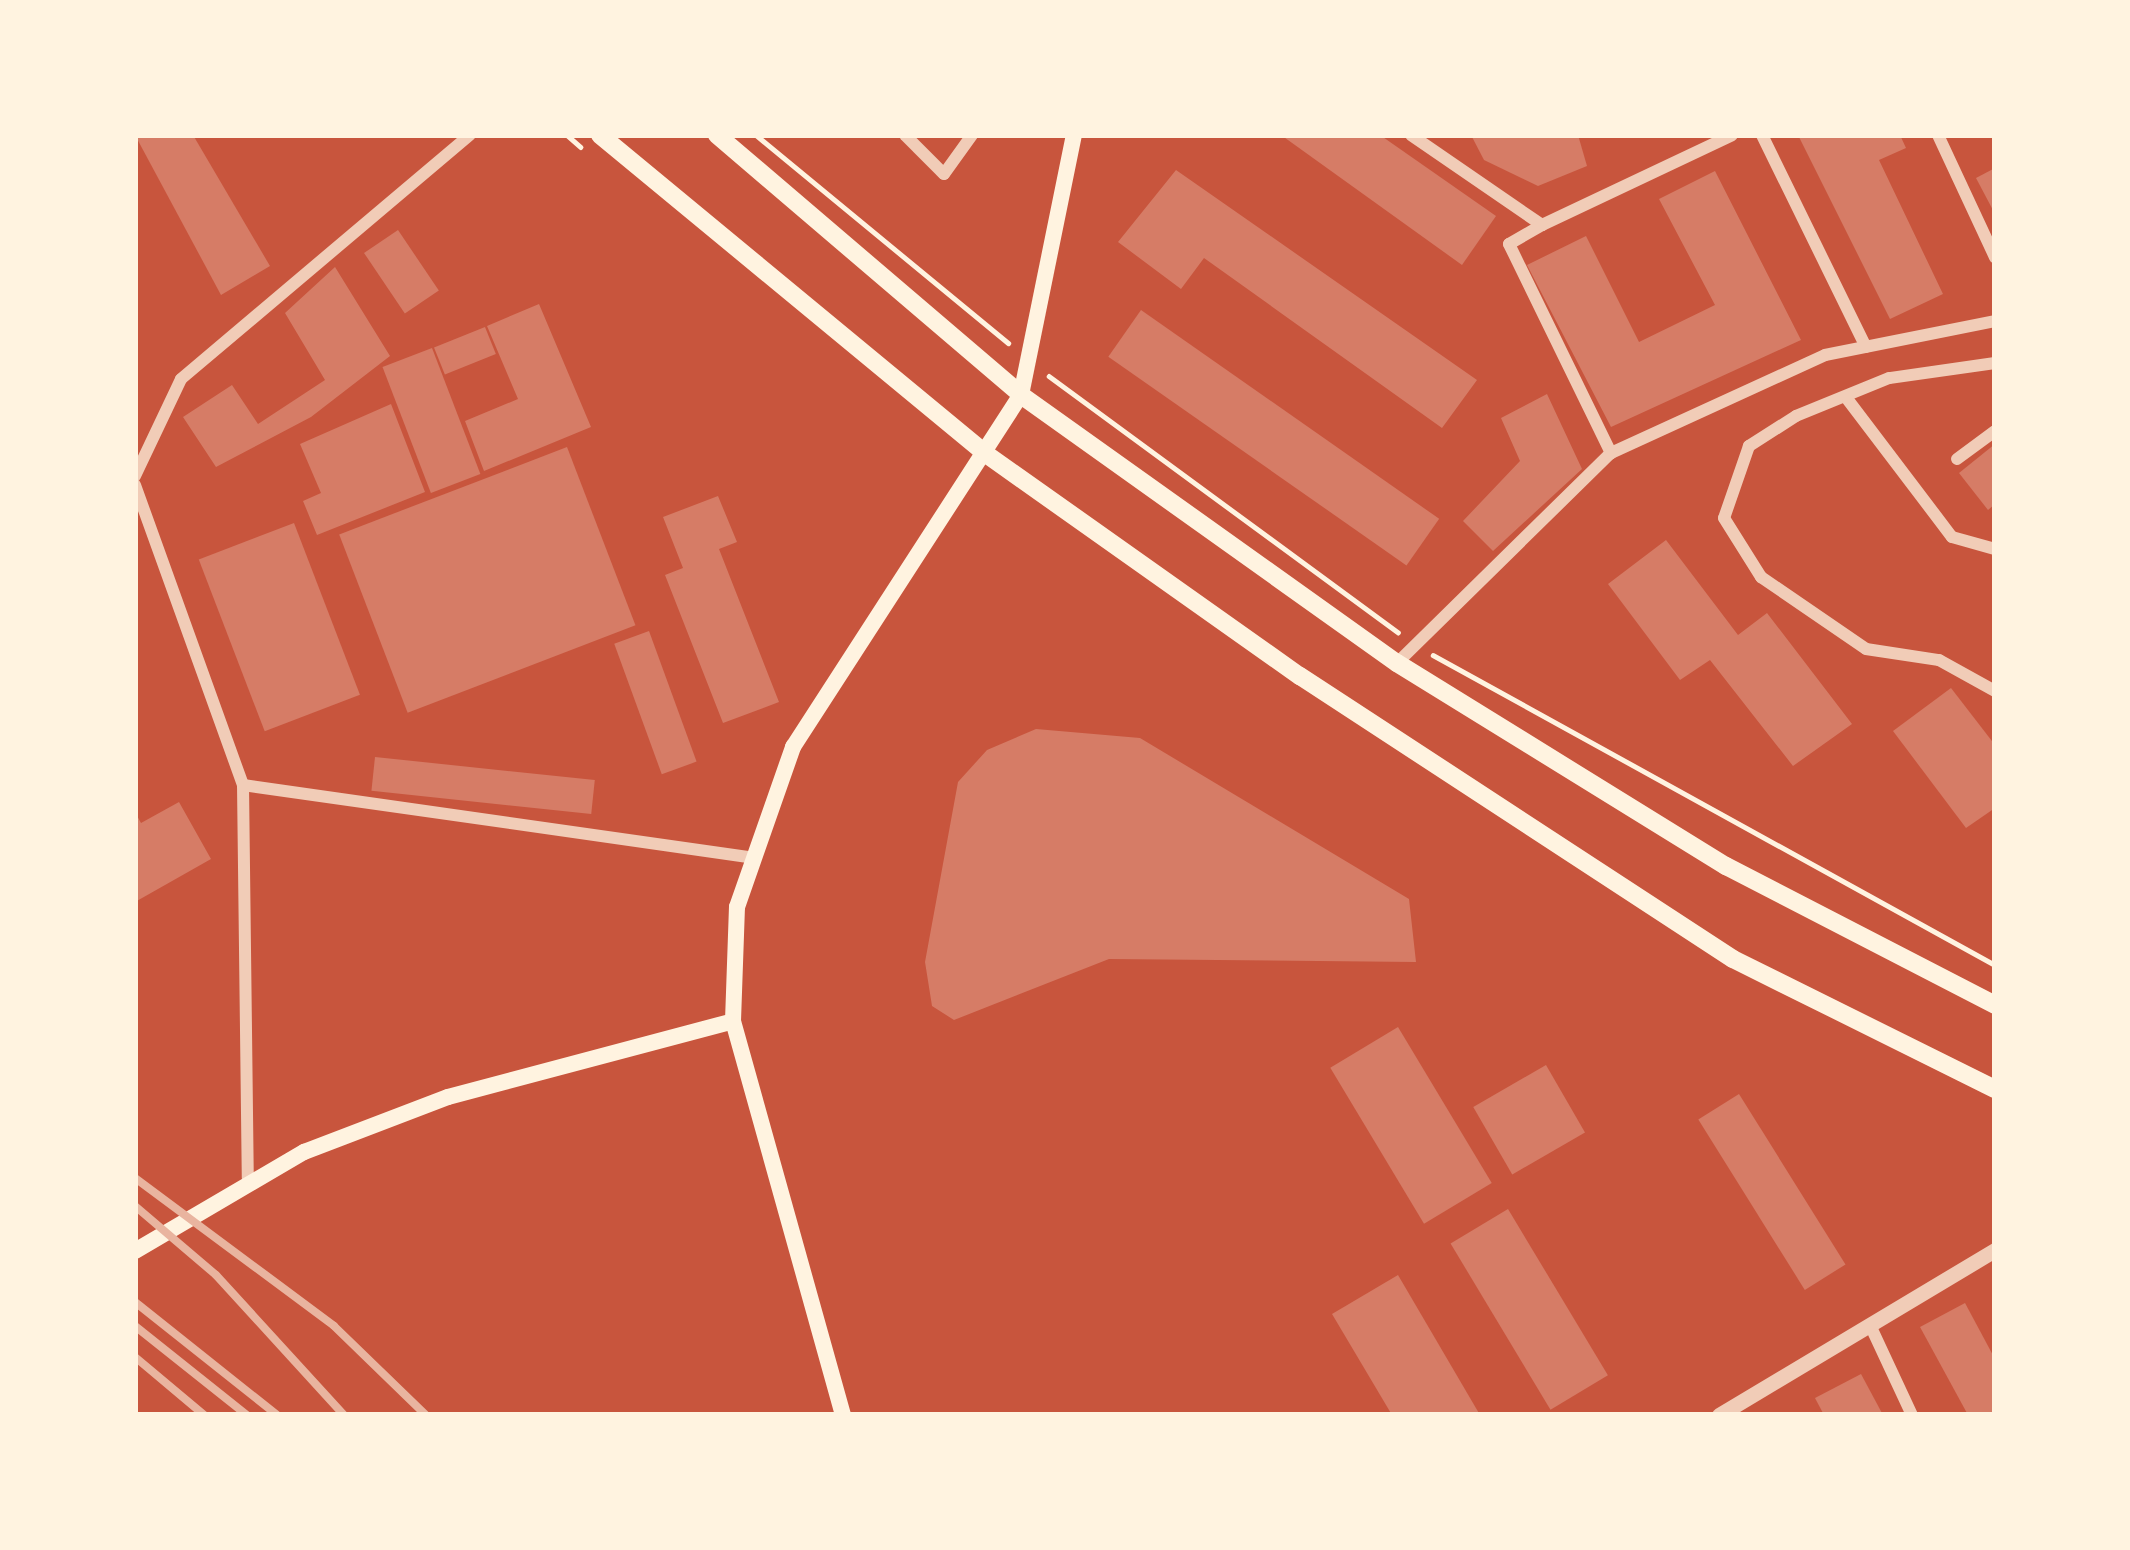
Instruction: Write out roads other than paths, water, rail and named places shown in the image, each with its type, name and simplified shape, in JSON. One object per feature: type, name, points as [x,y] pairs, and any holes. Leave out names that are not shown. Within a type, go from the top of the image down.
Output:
[{"type":"main road","points":[[599,135],[986,454],[1300,676],[1732,959],[1995,1089]]},
{"type":"main road","points":[[717,135],[1021,395],[1396,663],[1726,866],[1995,1006]]},
{"type":"main road","points":[[843,1415],[733,1022],[748,857],[793,747],[1021,395],[1033,364],[1074,135]]},
{"type":"main road","points":[[135,1251],[248,1178],[448,1097],[733,1022]]},
{"type":"street","points":[[248,1178],[243,785],[135,481],[181,379],[470,135]]},
{"type":"street","points":[[905,135],[944,173],[972,135]]},
{"type":"street","points":[[1411,135],[1542,225]]},
{"type":"street","points":[[1611,453],[1509,244],[1732,135]]},
{"type":"street","points":[[1762,135],[1866,347]]},
{"type":"street","points":[[1938,135],[1995,257]]},
{"type":"street","points":[[1396,663],[1412,642],[1611,453],[1866,347],[1995,321]]},
{"type":"street","points":[[1995,363],[1889,378],[1749,446],[1724,518],[1761,577],[1866,649],[1939,660],[1995,691]]},
{"type":"street","points":[[1848,400],[1952,537],[1995,549]]},
{"type":"street","points":[[1957,459],[1995,431]]},
{"type":"street","points":[[243,785],[748,857]]},
{"type":"street","points":[[1719,1415],[1995,1250]]},
{"type":"street","points":[[1870,1325],[1912,1415]]},
{"type":"railway","points":[[135,1178],[334,1326],[426,1415]]},
{"type":"railway","points":[[135,1206],[216,1275],[344,1415]]},
{"type":"railway","points":[[135,1302],[277,1415]]},
{"type":"railway","points":[[135,1326],[247,1415]]},
{"type":"railway","points":[[135,1357],[204,1415]]}]
